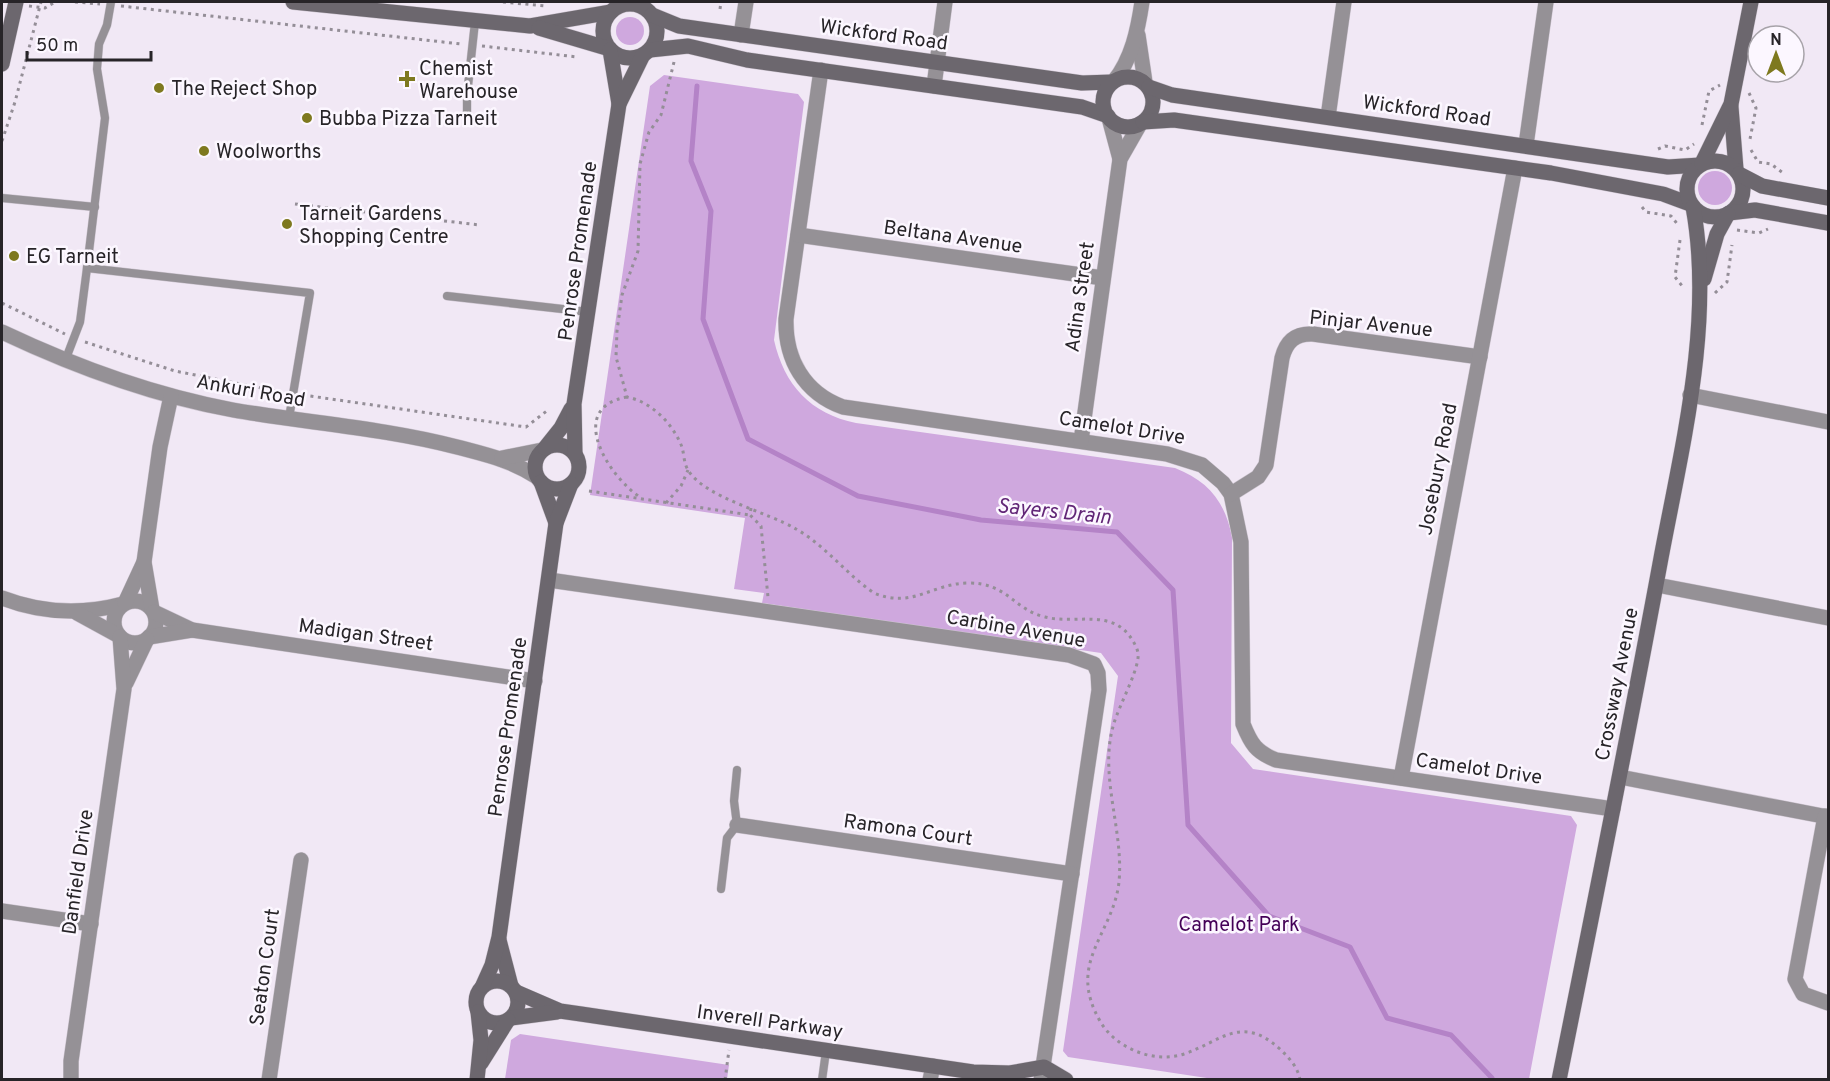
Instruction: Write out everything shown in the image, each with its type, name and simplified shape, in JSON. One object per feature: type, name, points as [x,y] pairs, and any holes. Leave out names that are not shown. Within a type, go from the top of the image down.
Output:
[{"type":"street","points":[[3,55],[16,2]]},
{"type":"street","points":[[292,2],[530,26],[579,38],[610,49],[623,57],[688,46],[734,57],[1082,107],[1124,126],[1174,120],[1627,186],[1663,194],[1692,205],[1710,217],[1755,210],[1828,223]]},
{"type":"street","points":[[741,35],[746,2]]},
{"type":"street","points":[[934,86],[945,2]]},
{"type":"street","points":[[1108,117],[1103,102],[1107,88],[1128,56],[1138,29],[1142,2]]},
{"type":"street","points":[[1325,141],[1344,2]]},
{"type":"street","points":[[1526,146],[1546,2]]},
{"type":"street","points":[[1692,205],[1687,184],[1692,171],[1701,164],[1731,104],[1751,2]]},
{"type":"street","points":[[530,26],[634,4],[650,10],[658,31],[646,53]]},
{"type":"street","points":[[610,49],[603,30],[616,7]]},
{"type":"street","name":"Wickford Road","points":[[650,10],[679,26],[1082,83],[1113,82]]},
{"type":"street","points":[[1138,29],[1147,85],[1154,102],[1149,116],[1142,123]]},
{"type":"street","name":"Penrose Promenade","points":[[575,454],[574,404],[619,104],[610,49]]},
{"type":"street","name":"Penrose Promenade","points":[[619,104],[646,53]]},
{"type":"street","name":"Camelot Drive","points":[[821,70],[786,319],[787,339],[798,371],[822,397],[843,407],[859,410],[1167,454],[1193,461],[1214,474],[1231,494],[1241,542],[1243,724],[1251,745],[1260,754],[1276,760],[1613,809]]},
{"type":"street","points":[[1113,82],[1130,76],[1147,85]]},
{"type":"street","name":"Wickford Road","points":[[1147,85],[1172,95],[1668,167],[1701,164]]},
{"type":"street","points":[[1729,213],[1737,206],[1742,195],[1743,184],[1737,171],[1731,104]]},
{"type":"street","name":"Adina Street","points":[[1108,117],[1120,159]]},
{"type":"street","name":"Adina Street","points":[[1081,441],[1120,159],[1142,123]]},
{"type":"street","points":[[1701,164],[1723,161],[1762,186],[1828,198]]},
{"type":"street","name":"Josebury Road","points":[[1401,778],[1515,168]]},
{"type":"street","name":"Crossway Avenue","points":[[1692,205],[1700,294]]},
{"type":"street","name":"Crossway Avenue","points":[[1559,1080],[1657,585],[1690,395],[1700,294],[1717,234],[1729,213]]},
{"type":"street","name":"Beltana Avenue","points":[[798,235],[1103,278]]},
{"type":"street","name":"Ankuri Road","points":[[2,332],[65,361],[171,396],[289,418],[401,434],[502,458],[539,479]]},
{"type":"street","name":"Pinjar Avenue","points":[[1231,494],[1258,477],[1266,465],[1282,358],[1286,345],[1296,336],[1313,334],[1480,357]]},
{"type":"street","points":[[1690,395],[1828,422]]},
{"type":"street","points":[[120,637],[114,619],[124,604],[144,561],[162,435],[171,396]]},
{"type":"street","name":"Penrose Promenade","points":[[544,449],[561,428],[574,404]]},
{"type":"street","points":[[560,444],[575,454],[579,462],[579,473],[571,484],[555,489],[539,479],[535,465],[544,449],[560,444]]},
{"type":"street","name":"Ankuri Road","points":[[502,458],[544,449]]},
{"type":"street","name":"Penrose Promenade","points":[[539,479],[556,524]]},
{"type":"street","name":"Penrose Promenade","points":[[483,985],[492,965],[498,937],[556,524],[571,484]]},
{"type":"street","points":[[77,613],[135,643],[148,638],[156,626],[144,561]]},
{"type":"street","name":"Carbine Avenue","points":[[549,580],[1069,656],[1094,664],[1098,673],[1099,690],[1042,1073]]},
{"type":"street","points":[[1657,585],[1828,618]]},
{"type":"street","points":[[2,598],[26,605],[77,613],[103,610],[140,601],[153,610]]},
{"type":"street","name":"Madigan Street","points":[[153,610],[192,630],[535,681]]},
{"type":"street","name":"Madigan Street","points":[[148,638],[192,630]]},
{"type":"street","name":"Danfield Drive","points":[[71,1080],[71,1061],[124,688],[120,637]]},
{"type":"street","name":"Danfield Drive","points":[[124,688],[148,638]]},
{"type":"street","points":[[1620,777],[1827,816],[1796,979],[1803,994],[1828,1003]]},
{"type":"street","name":"Ramona Court","points":[[737,825],[1072,874]]},
{"type":"street","name":"Seaton Court","points":[[269,1080],[301,860]]},
{"type":"street","points":[[2,911],[91,924]]},
{"type":"street","name":"Penrose Promenade","points":[[498,937],[513,989]]},
{"type":"street","points":[[500,981],[513,989],[517,1008],[478,1072],[481,1040],[476,995],[483,985],[500,981]]},
{"type":"street","name":"Inverell Parkway","points":[[513,989],[560,1011],[826,1051],[932,1073],[979,1076],[1010,1072],[1042,1073]]},
{"type":"street","name":"Inverell Parkway","points":[[509,1019],[560,1011]]},
{"type":"street","points":[[478,1012],[488,1021],[502,1023],[509,1019]]},
{"type":"street","name":"Danfield Drive","points":[[64,1080],[71,1061]]},
{"type":"street","points":[[1042,1073],[1066,1080]]},
{"type":"lane","points":[[65,361],[75,338],[95,207],[105,118],[96,69],[99,44],[110,3]]},
{"type":"lane","points":[[467,116],[466,95],[475,22]]},
{"type":"lane","points":[[2,192],[6,198],[95,207]]},
{"type":"lane","points":[[87,268],[310,293],[289,418]]},
{"type":"lane","points":[[447,296],[589,312]]},
{"type":"lane","points":[[721,890],[728,838],[737,825],[734,801],[737,770]]},
{"type":"lane","points":[[822,1080],[826,1051]]},
{"type":"path","points":[[2,141],[15,102],[41,2]]},
{"type":"path","points":[[75,2],[110,3],[577,57]]},
{"type":"path","points":[[503,2],[550,7]]},
{"type":"path","points":[[720,9],[721,2]]},
{"type":"path","points":[[1665,146],[1685,150],[1699,139],[1709,91]]},
{"type":"path","points":[[1756,108],[1749,147],[1758,162],[1771,164]]},
{"type":"path","points":[[295,204],[480,225]]},
{"type":"path","points":[[1675,277],[1681,229]]},
{"type":"path","points":[[1738,229],[1759,233]]},
{"type":"path","points":[[1727,282],[1733,236]]},
{"type":"path","points":[[2,303],[75,338],[175,371],[292,393],[526,427],[548,410]]},
{"type":"path","points":[[627,397],[616,399],[601,412],[596,429],[597,444],[618,478],[643,499]]},
{"type":"path","points":[[666,503],[681,486],[688,470]]},
{"type":"path","points":[[589,491],[750,515],[760,526],[770,589],[766,610]]},
{"type":"path","points":[[750,515],[751,508]]},
{"type":"path","points":[[725,1080],[731,1036]]},
{"type":"green space","points":[[630,17],[640,21],[644,31],[640,41],[630,45],[620,41],[616,31],[620,21]]},
{"type":"green space","name":"Camelot Park","points":[[664,75],[798,94],[804,102],[774,340],[792,384],[813,405],[840,419],[856,423],[1175,468],[1197,479],[1213,494],[1225,513],[1232,537],[1231,743],[1253,769],[1571,816],[1577,825],[1529,1079],[1220,1080],[1068,1057],[1063,1051],[1118,676],[1101,653],[762,603],[764,593],[734,589],[745,518],[590,495],[650,86]]},
{"type":"green space","points":[[1715,171],[1727,176],[1732,188],[1727,200],[1715,205],[1703,200],[1698,188],[1703,176]]},
{"type":"green space","points":[[520,1034],[729,1065],[727,1079],[505,1079],[511,1040]]},
{"type":"waterway","name":"Sayers Drain","points":[[697,86],[691,161],[711,211],[703,319],[748,439],[858,496],[981,520],[1117,532],[1173,590],[1188,825],[1269,916],[1350,947],[1387,1018],[1451,1035],[1492,1078]]},
{"type":"place","name":"Chemist Warehouse","points":[[407,79]]},
{"type":"place","name":"The Reject Shop","points":[[159,88]]},
{"type":"place","name":"Bubba Pizza Tarneit","points":[[307,118]]},
{"type":"place","name":"Woolworths","points":[[204,151]]},
{"type":"place","name":"Tarneit Gardens Shopping Centre","points":[[287,224]]},
{"type":"place","name":"EG Tarneit","points":[[14,256]]}]
